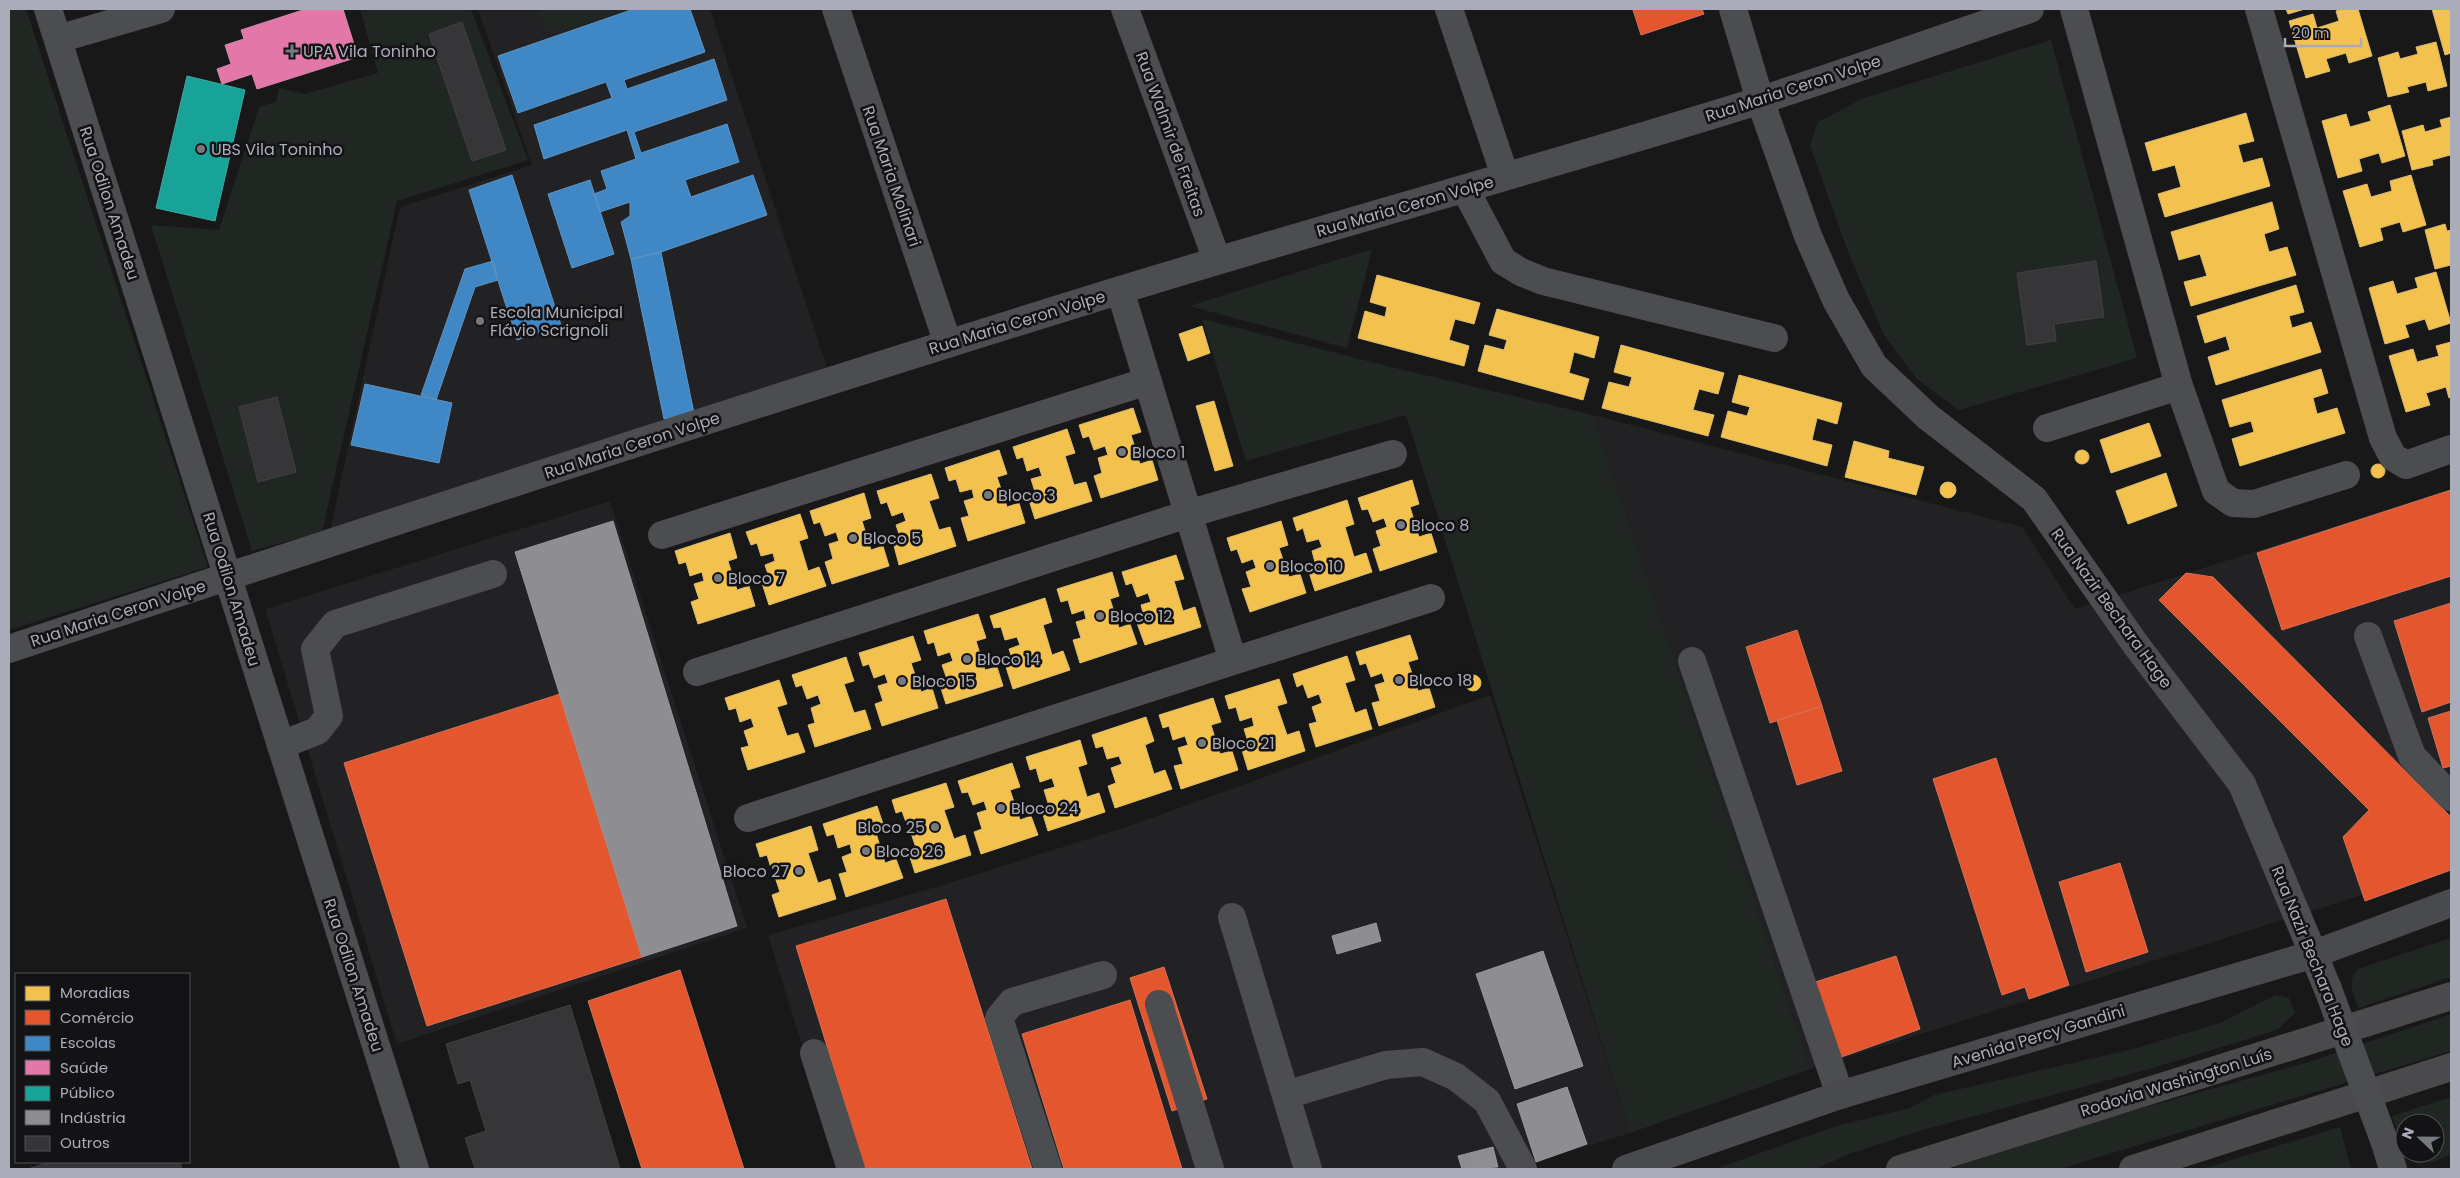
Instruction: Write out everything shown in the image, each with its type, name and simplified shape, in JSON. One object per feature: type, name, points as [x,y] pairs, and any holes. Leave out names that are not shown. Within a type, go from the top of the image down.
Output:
[{"type":"highway","name":"Rodovia Washington Luís","points":[[1900,1169],[2451,996]]},
{"type":"highway","points":[[2133,1169],[2451,1067]]},
{"type":"main road","name":"Avenida Percy Gandini","points":[[1626,1169],[1840,1096],[2314,954],[2451,903]]},
{"type":"street","name":"Rua Odilon Amadeu","points":[[48,9],[229,576],[415,1169]]},
{"type":"street","points":[[58,39],[161,9]]},
{"type":"street","name":"Rua Maria Molinari","points":[[836,9],[948,344]]},
{"type":"street","name":"Rua Walmir de Freitas","points":[[1125,9],[1217,260]]},
{"type":"street","points":[[1449,9],[1504,176]]},
{"type":"street","name":"Rua Nazir Bechara Hage","points":[[1733,9],[1760,100],[1808,236],[1836,300],[1874,366],[1928,417],[2034,499],[2136,645],[2242,784],[2328,989],[2393,1169]]},
{"type":"street","name":"Rua Maria Ceron Volpe","points":[[9,649],[281,557],[948,344],[1217,260],[1465,189],[1760,100],[2030,9]]},
{"type":"street","points":[[2074,9],[2179,386],[2216,492],[2233,503],[2254,504],[2346,475]]},
{"type":"street","points":[[2259,9],[2383,438],[2393,457],[2406,465],[2451,449]]},
{"type":"street","points":[[1465,189],[1503,261],[1521,272],[1544,282],[1774,338]]},
{"type":"street","points":[[1120,290],[1233,661]]},
{"type":"street","points":[[662,535],[1148,381]]},
{"type":"street","points":[[2047,428],[2179,386]]},
{"type":"street","points":[[697,672],[1188,514],[1393,454]]},
{"type":"street","points":[[281,745],[317,731],[329,716],[315,649],[335,624],[493,574]]},
{"type":"street","points":[[748,818],[1431,598]]},
{"type":"street","points":[[2368,636],[2412,756],[2451,797]]},
{"type":"street","points":[[1692,661],[1840,1096]]},
{"type":"street","points":[[1232,917],[1308,1169]]},
{"type":"street","points":[[1048,1169],[999,1018],[1012,1002],[1103,975]]},
{"type":"street","points":[[1159,1004],[1210,1169]]},
{"type":"street","points":[[814,1053],[851,1169]]},
{"type":"street","points":[[1286,1095],[1386,1065],[1422,1062],[1456,1077],[1487,1101],[1523,1169]]},
{"type":"shaded area","points":[[9,9],[26,9],[208,567],[9,630]]},
{"type":"shaded area","points":[[360,9],[471,9],[528,160],[397,201],[322,532],[252,551],[151,225],[219,230],[259,107],[276,102],[279,88],[305,94],[378,73]]},
{"type":"shaded area","points":[[478,9],[710,9],[827,368],[694,413],[664,419],[624,435],[330,531],[400,207],[532,165]]},
{"type":"shaded area","points":[[539,9],[636,9],[546,35]]},
{"type":"shaded area","points":[[2051,40],[2137,358],[1959,410],[1916,378],[1884,335],[1850,257],[1810,146],[1818,122],[1864,98]]},
{"type":"shaded area","points":[[1372,249],[1347,348],[1189,306]]},
{"type":"shaded area","points":[[1202,319],[1391,367],[1593,415],[1810,1069],[1630,1133],[1406,415],[1246,461]]},
{"type":"shaded area","points":[[1593,415],[2022,527],[2075,609],[2451,489],[2451,867],[1810,1069]]},
{"type":"shaded area","points":[[610,501],[747,928],[397,1044],[265,609]]},
{"type":"shaded area","points":[[1490,695],[1630,1133],[1513,1169],[840,1169],[768,935],[943,885],[1132,825]]},
{"type":"shaded area","points":[[2451,938],[2451,977],[2358,1008],[2353,992],[2352,978],[2358,969]]},
{"type":"shaded area","points":[[2276,995],[2289,998],[2295,1013],[2277,1030],[2153,1068],[1919,1131],[1852,1153],[1815,1169],[1715,1169],[1840,1125],[1910,1108],[1934,1095],[2133,1049],[2220,1023]]},
{"type":"shaded area","points":[[2451,1014],[2451,1051],[2059,1169],[1950,1169],[2064,1130],[2312,1061]]},
{"type":"shaded area","points":[[2451,1097],[2451,1154],[2445,1157],[2445,1113],[2401,1113]]},
{"type":"shaded area","points":[[2340,1127],[2351,1169],[2202,1169]]},
{"type":"building: Moradias","points":[[2286,9],[2305,9],[2288,14]]},
{"type":"building: Moradias","points":[[2358,9],[2372,56],[2349,63],[2346,53],[2326,59],[2330,71],[2306,78],[2289,21],[2313,14],[2317,28],[2339,21],[2336,11]]},
{"type":"building: Moradias","points":[[2432,9],[2451,9],[2451,53],[2445,55]]},
{"type":"building: Moradias","points":[[2436,42],[2447,86],[2428,91],[2426,82],[2407,87],[2409,92],[2388,97],[2378,58],[2398,52],[2400,59],[2418,54],[2416,47]]},
{"type":"building: Moradias","points":[[2390,105],[2405,156],[2382,163],[2379,153],[2359,159],[2362,171],[2338,178],[2322,121],[2346,114],[2350,127],[2371,121],[2368,112]]},
{"type":"building: Moradias","points":[[2246,113],[2254,141],[2238,145],[2243,163],[2262,158],[2270,186],[2165,217],[2158,194],[2181,187],[2175,165],[2153,171],[2145,143]]},
{"type":"building: Moradias","points":[[2451,117],[2451,158],[2450,155],[2432,160],[2433,165],[2412,170],[2402,131],[2423,125],[2425,132],[2442,127],[2440,120]]},
{"type":"building: Moradias","points":[[2411,175],[2426,225],[2403,232],[2400,222],[2380,228],[2383,240],[2360,247],[2343,191],[2367,184],[2371,197],[2392,191],[2390,181]]},
{"type":"building: Moradias","points":[[2272,202],[2279,229],[2264,234],[2269,252],[2287,247],[2296,275],[2191,306],[2184,282],[2207,276],[2200,254],[2179,260],[2171,232]]},
{"type":"building: Moradias","points":[[2445,224],[2447,231],[2451,230],[2451,265],[2435,269],[2425,230]]},
{"type":"building: Moradias","points":[[2436,272],[2451,323],[2429,330],[2425,319],[2405,325],[2409,337],[2385,344],[2369,288],[2393,281],[2397,294],[2418,288],[2415,278]]},
{"type":"building: Moradias","points":[[1377,275],[1480,303],[1474,324],[1455,319],[1449,340],[1469,346],[1464,366],[1358,338],[1365,311],[1385,317],[1387,307],[1370,302]]},
{"type":"building: Moradias","points":[[2296,285],[2304,312],[2289,316],[2292,328],[2311,322],[2321,352],[2216,385],[2208,357],[2230,350],[2226,336],[2205,343],[2197,316]]},
{"type":"building: Moradias","points":[[1497,309],[1599,337],[1594,358],[1574,352],[1569,373],[1589,379],[1583,400],[1478,371],[1485,345],[1504,350],[1507,340],[1489,335]]},
{"type":"building: Moradias","points":[[1202,326],[1210,353],[1188,361],[1179,334]]},
{"type":"building: Moradias","points":[[2451,342],[2451,397],[2449,398],[2446,387],[2426,393],[2430,405],[2406,412],[2389,356],[2413,349],[2417,362],[2439,356],[2436,346]]},
{"type":"building: Moradias","points":[[1621,345],[1724,373],[1718,394],[1699,389],[1693,410],[1714,415],[1708,436],[1602,408],[1609,382],[1629,387],[1632,377],[1614,372]]},
{"type":"building: Moradias","points":[[2321,369],[2328,393],[2313,398],[2317,414],[2337,408],[2345,433],[2240,466],[2232,439],[2254,432],[2251,421],[2230,427],[2222,400]]},
{"type":"building: Moradias","points":[[1739,375],[1842,403],[1837,424],[1817,418],[1812,440],[1832,445],[1827,466],[1721,437],[1728,411],[1747,416],[1750,407],[1732,402]]},
{"type":"building: Moradias","points":[[1214,401],[1233,466],[1215,471],[1196,406]]},
{"type":"building: Moradias","name":"Bloco 1","points":[[1133,408],[1141,432],[1131,435],[1140,464],[1152,460],[1158,480],[1101,498],[1094,476],[1102,473],[1098,458],[1108,455],[1105,446],[1094,450],[1089,436],[1083,438],[1079,425]]},
{"type":"building: Moradias","points":[[2149,423],[2161,456],[2111,473],[2100,440]]},
{"type":"building: Moradias","points":[[1067,429],[1075,453],[1065,456],[1074,485],[1086,482],[1092,501],[1035,519],[1028,497],[1036,495],[1031,479],[1042,476],[1039,467],[1027,471],[1023,457],[1017,459],[1013,447]]},
{"type":"building: Moradias","points":[[1854,441],[1889,451],[1888,458],[1924,467],[1916,495],[1845,477]]},
{"type":"building: Moradias","name":"Bloco 3","points":[[999,450],[1007,474],[997,477],[1007,507],[1019,503],[1025,523],[968,541],[961,518],[969,516],[964,501],[974,498],[972,489],[960,492],[956,479],[949,481],[945,468]]},
{"type":"building: Moradias","points":[[2082,450],[2087,452],[2089,457],[2087,462],[2082,464],[2077,462],[2075,457],[2077,452]]},
{"type":"building: Moradias","points":[[2378,464],[2383,466],[2385,471],[2383,476],[2378,478],[2373,476],[2371,471],[2373,466]]},
{"type":"building: Moradias","points":[[2166,473],[2177,506],[2128,524],[2116,491]]},
{"type":"building: Moradias","points":[[931,474],[939,498],[929,501],[939,530],[950,527],[956,546],[899,565],[893,542],[901,540],[896,525],[906,521],[903,512],[892,516],[887,502],[881,504],[877,491]]},
{"type":"building: Moradias","name":"Bloco 8","points":[[1412,480],[1419,504],[1410,507],[1419,537],[1431,533],[1437,552],[1380,571],[1373,549],[1381,546],[1376,531],[1387,527],[1384,518],[1373,522],[1368,509],[1362,510],[1358,498]]},
{"type":"building: Moradias","points":[[1948,482],[1954,484],[1956,490],[1954,496],[1948,498],[1942,496],[1940,490],[1942,484]]},
{"type":"building: Moradias","name":"Bloco 5","points":[[864,493],[871,518],[862,521],[871,550],[883,546],[889,566],[832,584],[825,562],[833,559],[829,544],[839,541],[836,532],[825,536],[820,522],[814,524],[810,511]]},
{"type":"building: Moradias","points":[[1347,500],[1354,524],[1345,527],[1354,557],[1366,553],[1372,572],[1315,591],[1308,569],[1316,566],[1312,551],[1322,547],[1319,539],[1307,542],[1303,528],[1297,531],[1293,518]]},
{"type":"building: Moradias","points":[[800,514],[808,538],[799,541],[808,571],[819,567],[826,586],[769,605],[762,583],[770,580],[765,565],[775,561],[773,553],[761,556],[757,543],[751,545],[746,532]]},
{"type":"building: Moradias","name":"Bloco 10","points":[[1281,521],[1288,545],[1279,548],[1289,577],[1300,574],[1306,593],[1250,612],[1242,589],[1251,587],[1246,572],[1256,568],[1253,559],[1242,563],[1237,549],[1231,551],[1227,538]]},
{"type":"building: Moradias","name":"Bloco 7","points":[[730,533],[737,558],[728,561],[737,590],[749,586],[755,606],[698,624],[691,602],[699,599],[694,584],[704,581],[702,572],[690,576],[686,562],[679,564],[675,551]]},
{"type":"building: Moradias","points":[[1176,555],[1184,579],[1174,581],[1183,611],[1195,607],[1201,627],[1145,645],[1137,623],[1145,620],[1141,605],[1151,602],[1148,593],[1137,597],[1132,583],[1126,585],[1122,572]]},
{"type":"building: Moradias","name":"Bloco 12","points":[[1112,572],[1119,596],[1110,599],[1119,628],[1130,624],[1137,644],[1080,663],[1073,640],[1081,638],[1076,622],[1086,619],[1084,610],[1072,614],[1068,600],[1061,602],[1057,589]]},
{"type":"building: Moradias","points":[[1045,598],[1052,622],[1043,625],[1052,655],[1063,651],[1070,670],[1013,689],[1006,667],[1014,664],[1009,649],[1020,645],[1017,637],[1005,640],[1001,627],[994,628],[990,616]]},
{"type":"building: Moradias","name":"Bloco 14","points":[[978,614],[986,638],[976,641],[985,670],[997,667],[1003,686],[946,704],[939,682],[947,679],[942,665],[953,661],[950,652],[938,656],[934,642],[928,644],[924,631]]},
{"type":"building: Moradias","name":"Bloco 18","points":[[1410,635],[1418,659],[1408,662],[1418,691],[1429,688],[1435,707],[1379,726],[1372,703],[1380,701],[1375,685],[1385,682],[1382,673],[1371,677],[1366,663],[1360,665],[1356,652]]},
{"type":"building: Moradias","name":"Bloco 15","points":[[913,636],[921,660],[911,663],[921,692],[932,688],[938,708],[882,726],[875,704],[883,701],[878,686],[888,683],[885,674],[874,678],[869,664],[863,666],[859,653]]},
{"type":"building: Moradias","points":[[1347,656],[1355,680],[1345,683],[1355,713],[1366,709],[1372,729],[1316,747],[1309,724],[1317,722],[1312,707],[1322,703],[1319,694],[1308,698],[1303,684],[1297,687],[1293,674]]},
{"type":"building: Moradias","points":[[846,657],[854,681],[844,684],[854,713],[865,710],[871,729],[815,747],[808,725],[815,723],[811,708],[821,704],[818,695],[807,699],[802,685],[796,687],[792,675]]},
{"type":"building: Moradias","points":[[1473,675],[1479,677],[1481,683],[1479,689],[1473,691],[1467,689],[1465,683],[1467,677]]},
{"type":"building: Moradias","points":[[1279,679],[1287,703],[1277,706],[1287,735],[1299,731],[1305,751],[1248,770],[1241,747],[1249,745],[1244,729],[1254,726],[1252,717],[1240,721],[1236,707],[1229,709],[1225,696]]},
{"type":"building: Moradias","points":[[779,680],[787,704],[777,707],[787,736],[798,733],[805,752],[748,770],[741,748],[749,746],[744,731],[754,727],[751,718],[740,722],[736,708],[729,710],[725,698]]},
{"type":"building: Moradias","name":"Bloco 21","points":[[1213,698],[1221,722],[1211,725],[1220,754],[1232,751],[1238,770],[1181,789],[1174,766],[1183,764],[1178,748],[1188,745],[1185,736],[1173,740],[1169,726],[1163,728],[1159,715]]},
{"type":"building: Moradias","points":[[1146,717],[1154,741],[1145,745],[1154,774],[1165,770],[1172,789],[1115,808],[1108,786],[1116,783],[1111,768],[1122,764],[1119,756],[1107,759],[1103,746],[1096,748],[1092,735]]},
{"type":"building: Moradias","points":[[1080,740],[1087,764],[1078,767],[1087,797],[1099,793],[1105,812],[1048,831],[1041,808],[1049,806],[1044,790],[1055,787],[1052,778],[1040,782],[1036,768],[1030,770],[1026,757]]},
{"type":"building: Moradias","name":"Bloco 24","points":[[1012,763],[1020,787],[1010,790],[1020,820],[1031,816],[1038,835],[981,854],[974,832],[982,829],[977,813],[987,810],[984,801],[973,805],[968,792],[962,793],[958,781]]},
{"type":"building: Moradias","name":"Bloco 25","points":[[946,783],[954,807],[944,810],[954,839],[965,835],[971,855],[915,873],[908,851],[916,848],[911,833],[921,830],[918,821],[907,825],[902,811],[896,813],[892,800]]},
{"type":"building: Moradias","name":"Bloco 26","points":[[877,806],[885,830],[876,833],[885,863],[896,859],[903,878],[846,897],[839,874],[847,872],[842,857],[852,853],[850,844],[838,848],[834,834],[827,836],[823,824]]},
{"type":"building: Moradias","name":"Bloco 27","points":[[811,826],[818,850],[808,853],[818,883],[830,879],[836,899],[779,917],[772,895],[780,892],[775,877],[786,874],[783,865],[771,868],[767,855],[760,857],[756,844]]},
{"type":"building: Comércio","points":[[1702,9],[1704,14],[1641,35],[1633,10]]},
{"type":"building: Comércio","points":[[2451,490],[2451,576],[2282,630],[2257,553]]},
{"type":"building: Comércio","points":[[2186,573],[2213,577],[2451,817],[2451,870],[2365,901],[2343,837],[2369,810],[2159,600]]},
{"type":"building: Comércio","points":[[2451,603],[2451,702],[2422,712],[2394,621]]},
{"type":"building: Comércio","points":[[1797,630],[1822,706],[1770,723],[1746,647]]},
{"type":"building: Comércio","points":[[560,694],[642,957],[427,1026],[344,763]]},
{"type":"building: Comércio","points":[[1822,706],[1842,771],[1797,785],[1777,720]]},
{"type":"building: Comércio","points":[[2451,711],[2451,766],[2443,768],[2428,718]]},
{"type":"building: Comércio","points":[[1996,758],[2069,985],[2029,999],[2025,987],[2002,995],[1933,779]]},
{"type":"building: Comércio","points":[[2120,863],[2148,952],[2086,972],[2059,882]]},
{"type":"building: Comércio","points":[[946,899],[1032,1169],[865,1169],[796,946]]},
{"type":"building: Comércio","points":[[1896,956],[1920,1029],[1833,1060],[1809,984]]},
{"type":"building: Comércio","points":[[1164,967],[1207,1099],[1172,1111],[1130,978]]},
{"type":"building: Comércio","points":[[680,970],[744,1169],[642,1169],[588,1001]]},
{"type":"building: Comércio","points":[[1130,1000],[1182,1169],[1064,1169],[1022,1034]]},
{"type":"building: Escolas","points":[[634,9],[690,9],[705,52],[624,80],[627,89],[714,59],[727,100],[634,132],[641,153],[727,124],[739,162],[685,180],[691,197],[753,175],[767,215],[661,252],[631,259],[621,222],[630,216],[630,202],[600,212],[594,194],[607,189],[601,171],[636,159],[627,130],[544,159],[534,125],[612,98],[606,82],[518,113],[498,56]]},
{"type":"building: Escolas","points":[[512,175],[561,325],[517,340],[469,190]]},
{"type":"building: Escolas","points":[[590,180],[614,254],[572,268],[548,194]]},
{"type":"building: Escolas","points":[[661,252],[694,413],[664,419],[631,259]]},
{"type":"building: Escolas","points":[[493,261],[498,280],[475,287],[436,400],[421,395],[465,269]]},
{"type":"building: Escolas","points":[[365,384],[452,403],[439,463],[351,445]]},
{"type":"building: Saúde","name":"UPA Vila Toninho","points":[[306,9],[343,9],[358,57],[257,89],[252,74],[222,84],[217,69],[231,64],[225,45],[244,39],[241,30]]},
{"type":"building: Público","name":"UBS Vila Toninho","points":[[187,76],[245,90],[215,221],[156,208]]},
{"type":"building: Indústria","points":[[613,521],[737,926],[642,957],[515,552]]},
{"type":"building: Indústria","points":[[1376,923],[1381,941],[1337,954],[1332,936]]},
{"type":"building: Indústria","points":[[1543,951],[1583,1066],[1515,1089],[1476,974]]},
{"type":"building: Indústria","points":[[1567,1087],[1587,1144],[1536,1162],[1517,1104]]},
{"type":"building: Indústria","points":[[1493,1147],[1498,1167],[1462,1169],[1458,1156]]},
{"type":"building: Outros","points":[[462,22],[506,150],[472,161],[429,34]]},
{"type":"building: Outros","points":[[2096,261],[2104,317],[2054,324],[2056,341],[2027,345],[2017,273]]},
{"type":"building: Outros","points":[[277,397],[296,472],[258,482],[239,407]]},
{"type":"building: Outros","points":[[570,1005],[620,1169],[475,1169],[465,1138],[486,1131],[470,1080],[458,1084],[446,1044]]},
{"type":"building: Outros","points":[[47,1163],[180,1163],[182,1169],[28,1169]]},
{"type":"place","name":"UPA Vila Toninho","points":[[292,51]]},
{"type":"place","name":"UBS Vila Toninho","points":[[201,149]]},
{"type":"place","name":"Escola Municipal Flávio Scrignoli","points":[[480,321]]},
{"type":"place","name":"Bloco 1","points":[[1122,452]]},
{"type":"place","name":"Bloco 3","points":[[988,495]]},
{"type":"place","name":"Bloco 8","points":[[1401,525]]},
{"type":"place","name":"Bloco 5","points":[[853,538]]},
{"type":"place","name":"Bloco 10","points":[[1270,566]]},
{"type":"place","name":"Bloco 7","points":[[718,578]]},
{"type":"place","name":"Bloco 12","points":[[1100,616]]},
{"type":"place","name":"Bloco 14","points":[[967,659]]},
{"type":"place","name":"Bloco 18","points":[[1399,680]]},
{"type":"place","name":"Bloco 15","points":[[902,681]]},
{"type":"place","name":"Bloco 21","points":[[1202,743]]},
{"type":"place","name":"Bloco 24","points":[[1001,808]]},
{"type":"place","name":"Bloco 25","points":[[935,827]]},
{"type":"place","name":"Bloco 26","points":[[866,851]]},
{"type":"place","name":"Bloco 27","points":[[799,871]]}]
